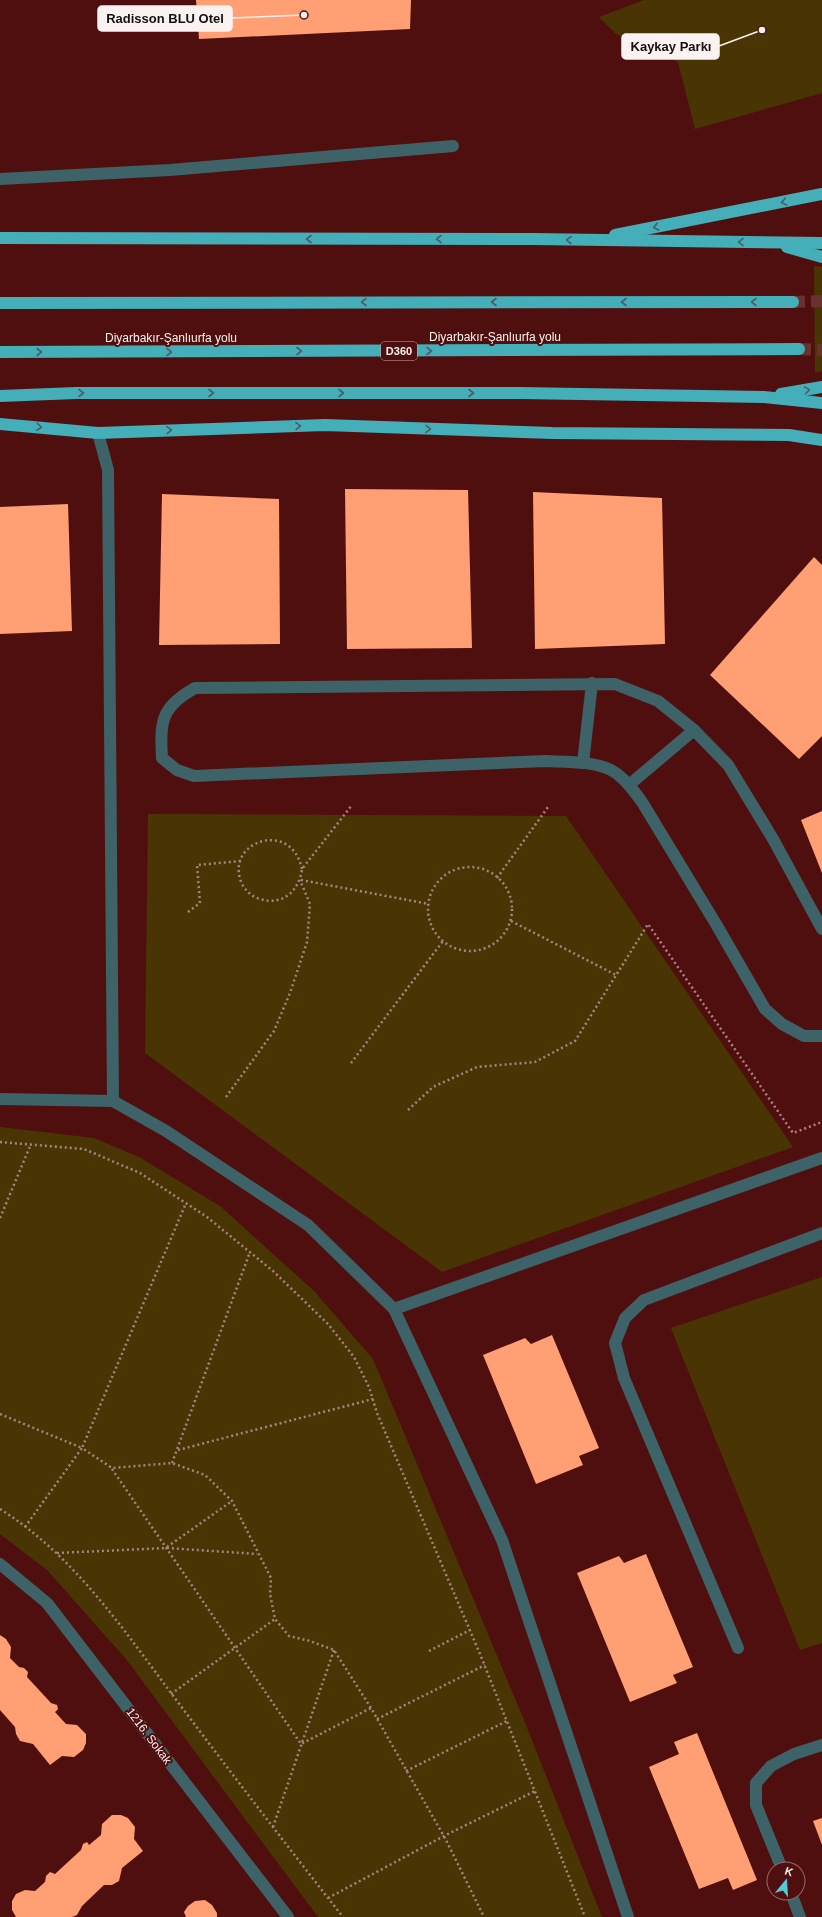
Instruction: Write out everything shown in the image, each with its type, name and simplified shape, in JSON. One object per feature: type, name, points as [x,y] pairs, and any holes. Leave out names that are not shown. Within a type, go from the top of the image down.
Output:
[{"type":"highway","points":[[591,240],[822,194]]},
{"type":"highway","points":[[0,238],[591,240],[822,243]]},
{"type":"highway","points":[[769,242],[822,257]]},
{"type":"highway","points":[[0,303],[793,302]]},
{"type":"highway","name":"Diyarbakır-Şanlıurfa yolu","points":[[0,352],[799,349]]},
{"type":"highway","points":[[764,397],[822,388]]},
{"type":"highway","points":[[0,396],[76,393],[488,393],[764,397],[822,403]]},
{"type":"highway","points":[[0,424],[98,433],[325,425],[552,433],[789,435],[822,440]]},
{"type":"street","points":[[0,179],[170,170],[453,146]]},
{"type":"street","points":[[98,433],[108,470],[113,1101]]},
{"type":"street","points":[[583,763],[592,683]]},
{"type":"street","points":[[822,929],[773,839],[728,764],[694,730],[658,701],[615,684],[592,683],[195,688],[179,697],[164,716],[160,734],[162,758],[177,770],[194,776],[546,761],[583,763],[611,770],[629,785],[642,802],[688,876],[765,1009],[782,1024],[804,1036],[822,1036]]},
{"type":"street","points":[[629,785],[694,730]]},
{"type":"street","points":[[0,1099],[113,1101],[166,1131],[308,1225],[394,1309],[502,1540],[628,1917]]},
{"type":"street","points":[[394,1309],[822,1158]]},
{"type":"street","points":[[738,1648],[624,1378],[615,1343],[625,1318],[644,1300],[822,1233]]},
{"type":"street","name":"1216. Sokak","points":[[0,1564],[47,1603],[288,1917]]},
{"type":"street","points":[[779,1861],[756,1805],[756,1784],[771,1766],[794,1754],[822,1745]]},
{"type":"street","points":[[794,1901],[800,1917]]},
{"type":"path","points":[[302,869],[352,805]]},
{"type":"path","points":[[497,878],[548,807]]},
{"type":"path","points":[[264,840],[275,840],[285,843],[294,849],[300,858],[302,869],[300,880],[296,889],[288,896],[273,901],[257,899],[249,894],[243,886],[240,877],[241,861],[247,849],[255,843],[264,840]]},
{"type":"path","points":[[188,912],[200,902],[198,864],[241,861]]},
{"type":"path","points":[[465,868],[478,868],[491,873],[502,882],[510,894],[512,907],[511,921],[505,934],[495,943],[482,949],[468,951],[455,948],[443,941],[434,930],[429,917],[429,904],[433,890],[441,880],[452,872],[465,868]]},
{"type":"path","points":[[300,880],[429,904]]},
{"type":"path","points":[[226,1097],[274,1031],[290,993],[307,942],[310,904],[300,880]]},
{"type":"path","points":[[511,921],[616,975]]},
{"type":"path","points":[[408,1110],[434,1087],[477,1067],[535,1062],[575,1041],[648,924],[793,1134],[822,1122]]},
{"type":"path","points":[[351,1063],[443,941]]},
{"type":"path","points":[[0,1142],[84,1149],[140,1173],[207,1217],[273,1271],[328,1324],[354,1357],[369,1387],[372,1399],[485,1665],[585,1917]]},
{"type":"path","points":[[0,1218],[31,1144]]},
{"type":"path","points":[[25,1527],[82,1448],[186,1203]]},
{"type":"path","points":[[172,1464],[250,1252]]},
{"type":"path","points":[[177,1450],[372,1399]]},
{"type":"path","points":[[0,1414],[82,1448],[112,1468],[301,1744]]},
{"type":"path","points":[[112,1468],[172,1464],[205,1475],[232,1501],[271,1578],[270,1594],[275,1619],[289,1636],[310,1641],[334,1650],[371,1708],[444,1836],[484,1917]]},
{"type":"path","points":[[167,1548],[232,1501]]},
{"type":"path","points":[[0,1509],[25,1527],[56,1553],[111,1614],[273,1828],[343,1917]]},
{"type":"path","points":[[56,1553],[167,1548],[258,1554]]},
{"type":"path","points":[[171,1694],[275,1619]]},
{"type":"path","points":[[429,1651],[470,1630]]},
{"type":"path","points":[[273,1828],[334,1650]]},
{"type":"path","points":[[377,1719],[485,1665]]},
{"type":"path","points":[[301,1744],[371,1708]]},
{"type":"path","points":[[406,1771],[507,1721]]},
{"type":"path","points":[[328,1898],[534,1790]]},
{"type":"shaded area","points":[[644,0],[822,0],[822,93],[695,129],[678,62],[616,34],[599,17]]},
{"type":"shaded area","points":[[814,266],[822,267],[822,371],[815,373]]},
{"type":"shaded area","points":[[148,814],[566,816],[793,1147],[442,1272],[145,1053]]},
{"type":"shaded area","points":[[0,1127],[94,1138],[139,1157],[220,1206],[314,1291],[373,1359],[524,1720],[602,1917],[318,1917],[126,1659],[47,1570],[0,1534]]},
{"type":"shaded area","points":[[822,1277],[822,1643],[800,1650],[671,1328]]},
{"type":"building","points":[[196,0],[411,0],[410,29],[199,39]]},
{"type":"building","points":[[345,489],[468,490],[472,648],[347,649]]},
{"type":"building","points":[[533,492],[662,498],[665,644],[535,649]]},
{"type":"building","points":[[162,494],[279,499],[280,644],[159,645]]},
{"type":"building","points":[[68,504],[72,631],[0,634],[0,507]]},
{"type":"building","points":[[814,557],[822,565],[822,736],[799,759],[710,675]]},
{"type":"building","points":[[822,811],[822,873],[801,820]]},
{"type":"building","points":[[552,1335],[599,1448],[579,1456],[583,1465],[536,1484],[483,1355],[525,1338],[531,1344]]},
{"type":"building","points":[[646,1554],[693,1667],[673,1675],[677,1683],[630,1702],[577,1573],[619,1556],[624,1563]]},
{"type":"building","points":[[0,1635],[6,1639],[11,1647],[10,1658],[19,1667],[24,1668],[28,1672],[27,1677],[51,1703],[57,1705],[58,1709],[55,1712],[66,1724],[77,1725],[86,1734],[86,1743],[83,1750],[74,1757],[62,1756],[50,1765],[33,1744],[20,1741],[16,1734],[15,1727],[0,1710]]},
{"type":"building","points":[[697,1733],[757,1880],[733,1890],[728,1878],[699,1889],[649,1767],[679,1754],[674,1742]]},
{"type":"building","points":[[112,1815],[121,1815],[128,1818],[135,1827],[134,1839],[143,1851],[122,1868],[119,1881],[112,1885],[104,1885],[82,1906],[77,1915],[72,1917],[16,1917],[12,1910],[12,1901],[16,1894],[25,1890],[35,1891],[45,1882],[46,1876],[50,1872],[55,1874],[81,1850],[83,1844],[87,1842],[89,1845],[101,1835],[102,1824]]},
{"type":"building","points":[[822,1818],[822,1845],[813,1821]]},
{"type":"building","points":[[205,1900],[212,1905],[217,1913],[217,1917],[186,1917],[184,1912],[188,1906],[195,1901]]},
{"type":"tunnel","points":[[793,302],[822,301]]},
{"type":"tunnel","points":[[799,349],[822,350]]},
{"type":"place","name":"Radisson BLU Otel","points":[[304,15]]},
{"type":"place","name":"Kaykay Parkı","points":[[762,30]]}]
